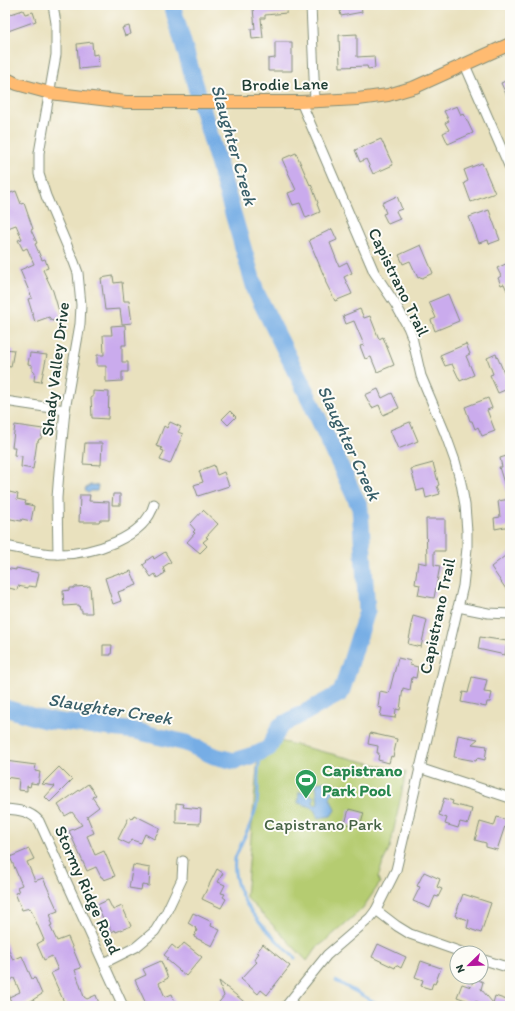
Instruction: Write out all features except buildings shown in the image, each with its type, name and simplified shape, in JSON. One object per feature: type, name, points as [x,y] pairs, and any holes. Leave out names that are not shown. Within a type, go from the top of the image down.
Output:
[{"type":"main road","name":"Brodie Lane","points":[[5,78],[17,84],[50,93],[126,102],[301,102],[358,99],[402,91],[465,65],[510,44]]},
{"type":"street","name":"Shady Valley Drive","points":[[53,5],[57,37],[56,55],[39,153],[39,174],[46,196],[78,273],[81,305],[80,324],[66,410],[59,472],[58,554]]},
{"type":"street","points":[[310,5],[315,101]]},
{"type":"street","points":[[465,65],[510,168]]},
{"type":"street","name":"Capistrano Trail","points":[[286,1006],[326,955],[363,925],[376,910],[396,870],[463,586],[467,548],[465,505],[461,483],[445,433],[421,376],[412,337],[396,305],[374,272],[301,102]]},
{"type":"street","points":[[5,401],[66,410]]},
{"type":"street","points":[[5,546],[40,553],[58,554],[93,550],[124,538],[139,528],[152,513],[154,504]]},
{"type":"street","points":[[458,607],[488,614],[510,614]]},
{"type":"street","points":[[419,768],[510,798]]},
{"type":"street","name":"Stormy Ridge Road","points":[[5,809],[26,812],[35,816],[39,821],[123,1006]]},
{"type":"street","points":[[104,963],[136,947],[155,931],[166,913],[182,879],[183,861]]},
{"type":"street","points":[[376,910],[410,934],[449,948]]},
{"type":"street","points":[[489,961],[510,968]]},
{"type":"green space","name":"Capistrano Park","points":[[279,741],[406,772],[390,848],[383,862],[378,878],[380,883],[362,909],[317,947],[307,961],[246,897],[258,755]]},
{"type":"water","points":[[90,485],[98,486],[97,491],[91,491],[89,493],[86,492],[85,489]]},
{"type":"water","name":"Capistrano Park Pool","points":[[329,781],[334,789],[330,798],[335,810],[331,816],[318,818],[315,811],[311,807],[298,803],[299,792],[309,794],[314,797],[313,803],[315,805],[318,804],[316,783]]},
{"type":"waterway","name":"Slaughter Creek","points":[[5,708],[45,720],[136,731],[186,743],[214,756],[234,761],[257,754],[269,748],[280,726],[341,693],[367,611],[360,508],[307,394],[256,292],[172,5]]},
{"type":"waterway","points":[[263,751],[260,758],[258,772],[256,808],[235,859],[235,874],[245,902],[253,914],[274,938],[295,958]]},
{"type":"waterway","points":[[336,981],[382,1006]]},
{"type":"place","name":"Capistrano Park Pool","points":[[306,800]]}]
